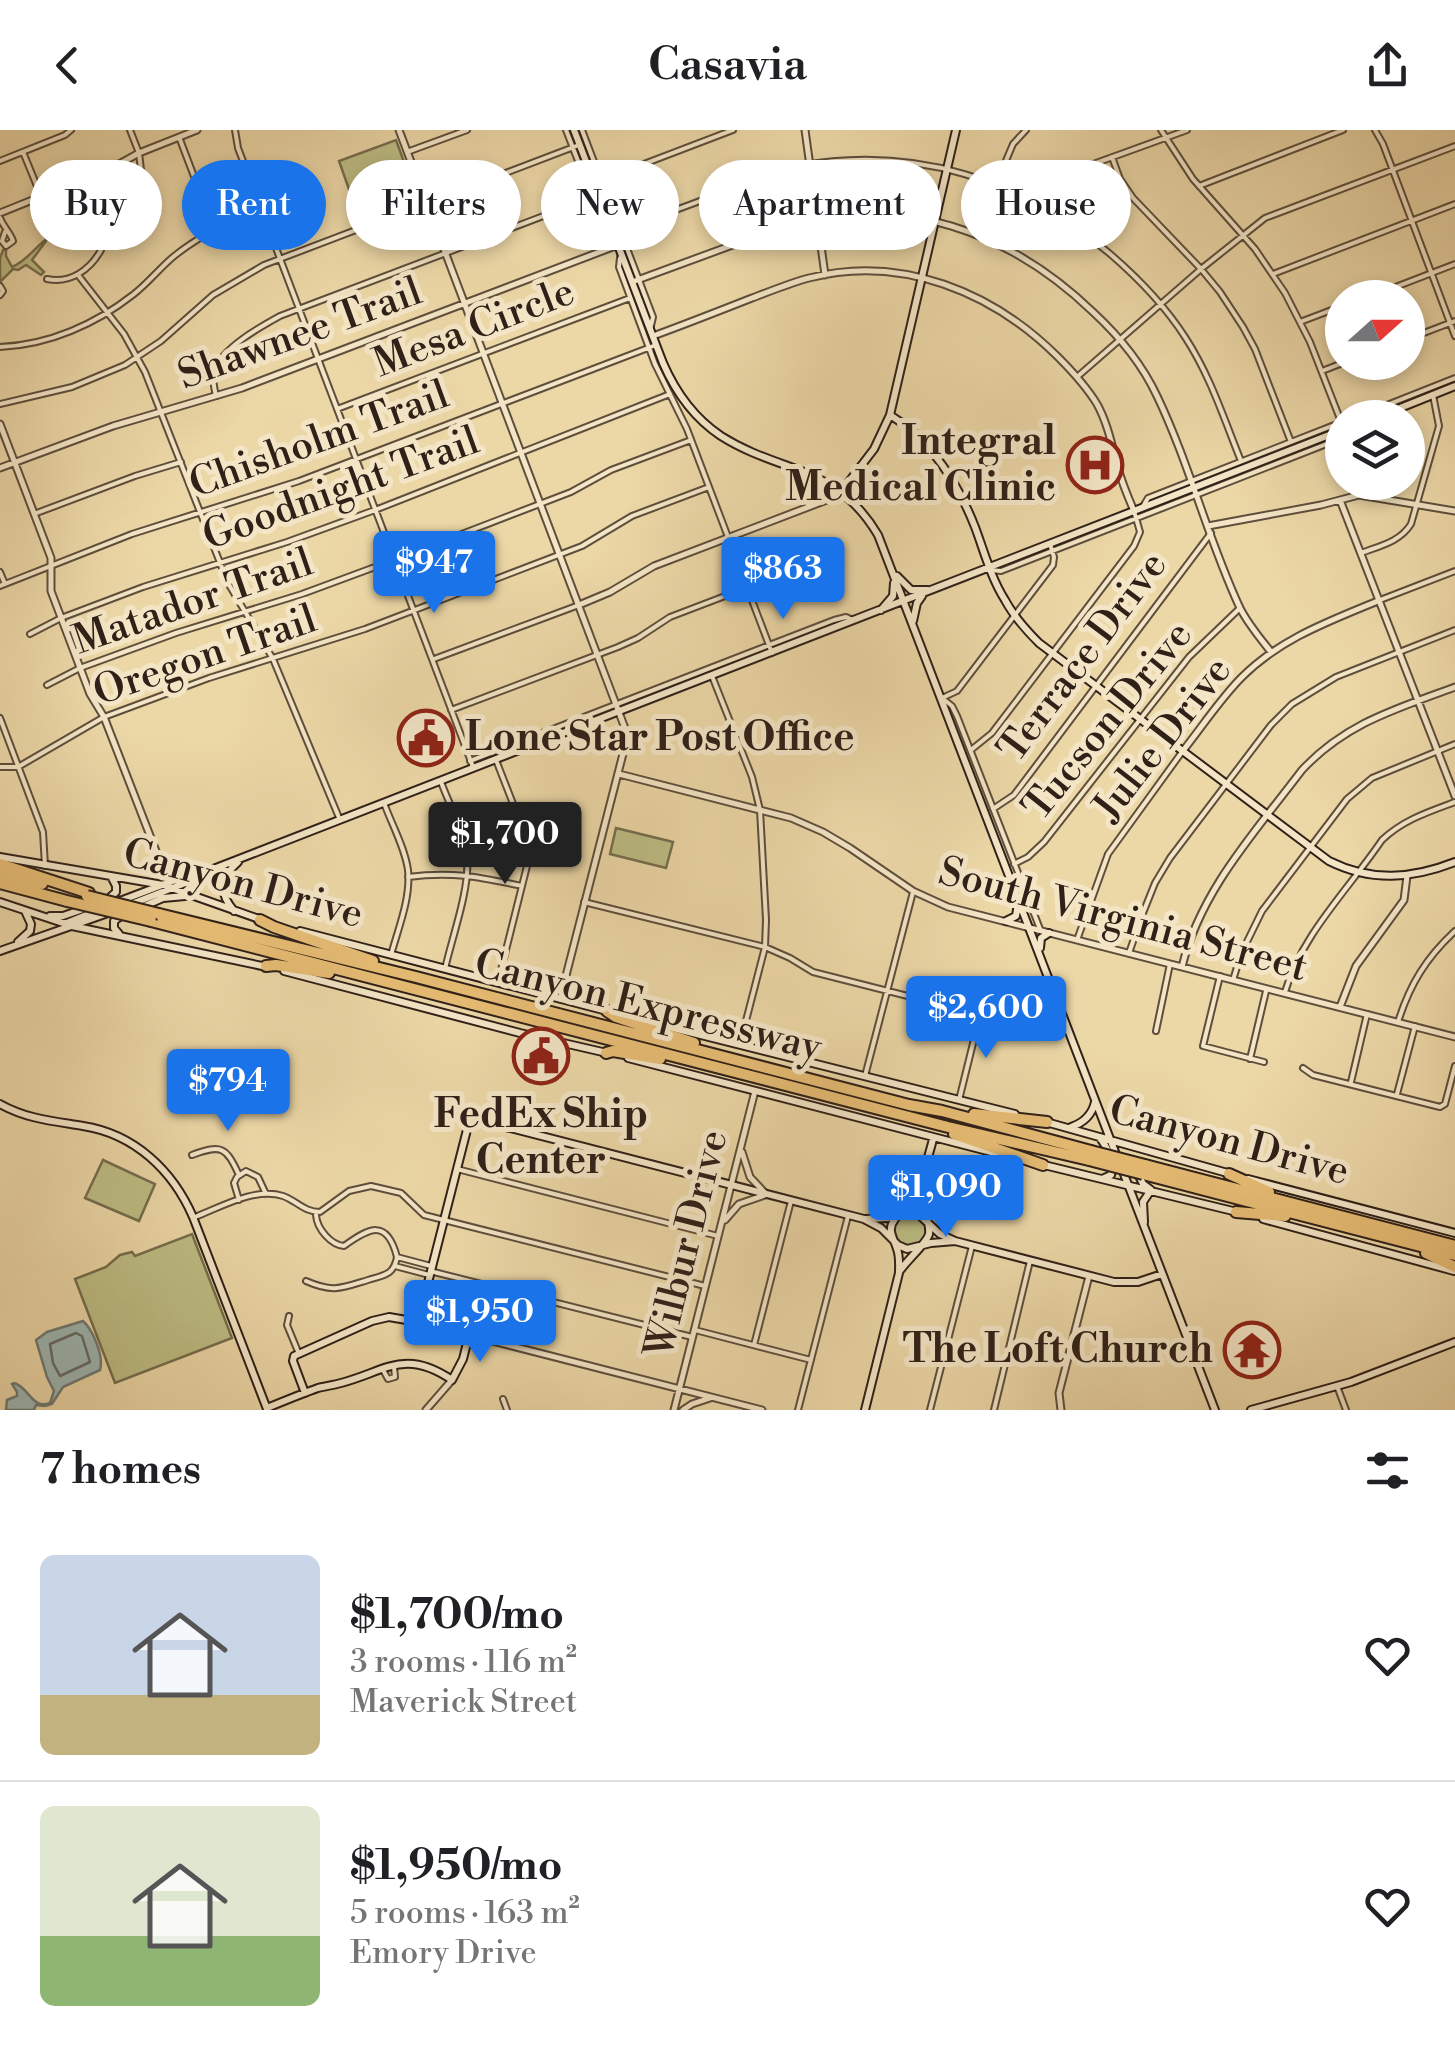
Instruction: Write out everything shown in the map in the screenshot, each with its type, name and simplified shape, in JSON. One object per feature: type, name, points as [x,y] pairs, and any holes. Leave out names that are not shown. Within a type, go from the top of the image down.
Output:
[{"type":"highway","points":[[0,860],[88,894]]},
{"type":"highway","points":[[0,874],[88,894]]},
{"type":"highway","name":"Canyon Expressway","points":[[0,885],[416,978],[942,1111],[1090,1156]]},
{"type":"highway","name":"Canyon Expressway","points":[[88,894],[155,918],[374,979],[887,1110],[1090,1156],[1455,1256]]},
{"type":"highway","points":[[260,920],[416,978]]},
{"type":"highway","points":[[266,966],[374,979]]},
{"type":"highway","points":[[607,1011],[766,1068]]},
{"type":"highway","points":[[606,1053],[707,1065]]},
{"type":"highway","points":[[887,1110],[1043,1165]]},
{"type":"highway","points":[[942,1111],[1047,1122]]},
{"type":"highway","name":"Canyon Expressway","points":[[1144,1170],[1455,1244]]},
{"type":"highway","points":[[1229,1174],[1321,1211]]},
{"type":"highway","points":[[1236,1212],[1329,1222]]},
{"type":"highway","points":[[1402,1242],[1455,1269]]},
{"type":"main road","points":[[570,130],[585,160]]},
{"type":"main road","points":[[941,196],[956,130]]},
{"type":"main road","points":[[620,250],[635,281],[641,315],[652,333],[652,347],[678,400],[721,436],[802,470],[841,492],[872,525],[1018,897],[1028,911],[1040,954],[1216,1410]]},
{"type":"main road","points":[[841,492],[874,449],[890,415],[929,250]]},
{"type":"main road","points":[[1421,400],[1455,386]]},
{"type":"main road","points":[[890,415],[913,432],[948,474],[1014,616],[1039,643],[1338,866],[1384,876],[1408,876],[1455,862]]},
{"type":"main road","points":[[0,951],[168,885],[193,880],[440,782],[472,765],[638,700],[712,676],[771,649],[1051,548],[1325,432]]},
{"type":"main road","points":[[894,574],[910,589],[928,591]]},
{"type":"main road","points":[[880,610],[893,596],[894,574]]},
{"type":"main road","points":[[912,622],[917,603],[928,591]]},
{"type":"main road","points":[[880,610],[898,610],[912,622]]},
{"type":"main road","points":[[235,912],[223,884],[225,874],[242,858]]},
{"type":"main road","name":"Canyon Drive","points":[[0,860],[168,885],[260,920],[1047,1122],[1455,1233]]},
{"type":"main road","points":[[24,910],[59,916],[110,899],[116,889],[110,877]]},
{"type":"main road","points":[[121,936],[113,924],[118,916],[174,896],[206,901]]},
{"type":"main road","points":[[1006,921],[1016,916],[1018,897]]},
{"type":"main road","name":"Canyon Drive","points":[[0,902],[68,925],[266,966],[1455,1269]]},
{"type":"main road","points":[[11,947],[30,931],[24,910]]},
{"type":"main road","points":[[1040,954],[1045,932]]},
{"type":"main road","points":[[1068,1128],[1087,1117],[1096,1101]]},
{"type":"main road","points":[[0,1104],[48,1122],[91,1128],[126,1140],[168,1175],[194,1217],[267,1409],[393,1364],[432,1368],[452,1380],[470,1335],[382,1318],[296,1355],[292,1361],[305,1393]]},
{"type":"main road","points":[[444,1111],[864,1219],[907,1250],[955,1242]]},
{"type":"main road","points":[[418,1322],[470,1118]]},
{"type":"main road","points":[[1098,1136],[1114,1171],[1101,1180]]},
{"type":"main road","points":[[899,1274],[928,1236],[921,1188],[933,1138]]},
{"type":"main road","points":[[1140,1150],[1132,1158],[1141,1181],[1150,1190],[1143,1202],[1144,1228]]},
{"type":"main road","points":[[865,1410],[899,1274],[891,1226],[921,1188]]},
{"type":"main road","points":[[864,1219],[916,1212],[955,1242],[1124,1284],[1162,1274]]},
{"type":"main road","points":[[1251,1410],[1337,1386],[1455,1342]]},
{"type":"main road","points":[[1208,1392],[1216,1410]]},
{"type":"street","points":[[0,161],[65,136],[71,130]]},
{"type":"street","points":[[130,130],[140,160]]},
{"type":"street","points":[[126,160],[197,130]]},
{"type":"street","points":[[235,130],[243,160]]},
{"type":"street","points":[[399,130],[410,160]]},
{"type":"street","points":[[407,152],[467,130]]},
{"type":"street","points":[[582,130],[591,160]]},
{"type":"street","points":[[654,160],[733,130]]},
{"type":"street","points":[[805,130],[809,160]]},
{"type":"street","points":[[1006,160],[1012,144],[1026,130]]},
{"type":"street","points":[[1161,130],[1199,186],[1272,274],[1300,322],[1333,400]]},
{"type":"street","points":[[1104,160],[1187,130]]},
{"type":"street","points":[[1199,186],[1343,130]]},
{"type":"street","points":[[1375,130],[1455,336]]},
{"type":"street","points":[[180,137],[188,160]]},
{"type":"street","points":[[521,167],[576,146],[581,160]]},
{"type":"street","points":[[1077,377],[1265,218],[1455,146]]},
{"type":"street","points":[[23,152],[30,172]]},
{"type":"street","points":[[1112,157],[1133,198],[1220,292],[1243,327],[1291,442]]},
{"type":"street","points":[[941,168],[961,173]]},
{"type":"street","points":[[147,184],[153,208],[143,218],[136,218],[132,210],[143,198],[147,184]]},
{"type":"street","points":[[5,232],[0,215],[30,201]]},
{"type":"street","points":[[1272,274],[1455,204]]},
{"type":"street","points":[[216,396],[214,376],[222,358],[264,325],[299,308],[541,217]]},
{"type":"street","points":[[941,224],[987,238],[1039,267],[1074,294],[1137,361],[1157,394],[1240,608],[1271,652]]},
{"type":"street","points":[[0,404],[72,388],[108,374],[161,341],[228,284],[280,258],[346,233]]},
{"type":"street","points":[[46,279],[78,275],[101,250]]},
{"type":"street","points":[[0,347],[66,333],[108,313],[184,250]]},
{"type":"street","points":[[277,250],[472,765]]},
{"type":"street","points":[[445,250],[626,736],[560,998]]},
{"type":"street","name":"Shawnee Trail","points":[[0,468],[113,426],[216,396],[318,359],[590,250]]},
{"type":"street","points":[[623,250],[654,317],[652,333],[790,284],[825,275],[881,271],[923,277],[964,290],[1004,312],[1040,340],[1089,392],[1103,417],[1140,532],[1134,546],[992,734],[970,750]]},
{"type":"street","points":[[635,281],[719,250]]},
{"type":"street","points":[[821,250],[825,275]]},
{"type":"street","points":[[1105,250],[1160,304],[1183,334],[1202,365],[1241,462]]},
{"type":"street","points":[[621,254],[619,268],[630,298],[641,315],[670,394],[678,400],[771,649],[638,700]]},
{"type":"street","points":[[1413,280],[1455,264]]},
{"type":"street","points":[[78,275],[138,357],[228,584],[273,659],[340,820]]},
{"type":"street","points":[[0,286],[0,295]]},
{"type":"street","name":"Mesa Circle","points":[[337,409],[630,298]]},
{"type":"street","points":[[1300,322],[1325,312]]},
{"type":"street","points":[[1425,332],[1452,322]]},
{"type":"street","name":"Chisholm Trail","points":[[2,586],[132,534],[260,495],[652,347]]},
{"type":"street","points":[[1399,400],[1455,378]]},
{"type":"street","name":"Goodnight Trail","points":[[30,634],[156,582],[376,510],[670,394]]},
{"type":"street","points":[[1361,552],[1402,536],[1411,524],[1439,426],[1433,395]]},
{"type":"street","points":[[687,429],[686,424],[696,415]]},
{"type":"street","points":[[0,424],[52,564],[51,592],[168,885]]},
{"type":"street","points":[[1194,488],[1241,462],[1325,431]]},
{"type":"street","name":"Matador Trail","points":[[47,685],[80,668],[176,632],[302,594],[394,560],[571,492],[611,470],[691,440]]},
{"type":"street","points":[[1194,488],[1325,444]]},
{"type":"street","points":[[34,514],[181,462]]},
{"type":"street","name":"Oregon Trail","points":[[18,767],[104,717],[209,678],[338,638],[582,546],[632,516],[709,487]]},
{"type":"street","points":[[432,660],[604,596],[654,566],[841,492]]},
{"type":"street","points":[[1285,993],[1291,971],[1308,939],[1382,840],[1410,819],[1455,799],[1340,500]]},
{"type":"street","name":"Terrace Drive","points":[[993,809],[1014,794],[1210,529],[1340,500]]},
{"type":"street","name":"Terrace Drive","points":[[1394,500],[1455,511]]},
{"type":"street","points":[[1045,932],[1028,911],[956,712],[942,698],[957,691],[1053,564],[1051,548]]},
{"type":"street","name":"Julie Drive","points":[[1077,940],[1108,854],[1240,678],[1306,630],[1455,571]]},
{"type":"street","points":[[0,572],[2,586]]},
{"type":"street","points":[[452,710],[598,655],[638,638],[670,618],[747,588]]},
{"type":"street","name":"Tucson Drive","points":[[1014,864],[1036,852],[1188,657],[1240,608]]},
{"type":"street","points":[[1129,953],[1155,883],[1170,858],[1270,725],[1292,704],[1336,677],[1455,630]]},
{"type":"street","points":[[712,676],[752,777],[760,810],[764,948],[740,1044]]},
{"type":"street","points":[[1182,967],[1192,932],[1207,902],[1302,770],[1334,739],[1368,720],[1455,687]]},
{"type":"street","points":[[0,718],[43,832],[45,866]]},
{"type":"street","points":[[1233,980],[1262,911],[1347,799],[1372,778],[1455,744]]},
{"type":"street","points":[[490,760],[530,845],[498,982]]},
{"type":"street","points":[[0,767],[18,767]]},
{"type":"street","name":"South Virginia Street","points":[[618,774],[791,818],[823,832],[913,891],[948,907],[1455,1034]]},
{"type":"street","points":[[440,782],[465,846],[467,874],[444,969]]},
{"type":"street","points":[[384,804],[408,877],[391,955]]},
{"type":"street","points":[[408,877],[467,874],[522,886]]},
{"type":"street","points":[[1340,1007],[1356,966],[1404,900],[1408,876]]},
{"type":"street","points":[[865,1076],[913,891]]},
{"type":"street","points":[[584,902],[764,948],[813,972],[980,1014],[1020,1022],[1062,1012]]},
{"type":"street","points":[[1398,1022],[1414,978],[1455,931]]},
{"type":"street","points":[[1156,1030],[1170,964]]},
{"type":"street","points":[[1220,976],[1203,1046],[1264,1062]]},
{"type":"street","points":[[1250,1059],[1267,988]]},
{"type":"street","points":[[959,1100],[980,1014]]},
{"type":"street","points":[[1350,1084],[1367,1014]]},
{"type":"street","points":[[1397,1096],[1415,1026]]},
{"type":"street","points":[[1302,1068],[1312,1075],[1443,1106],[1455,1066]]},
{"type":"street","name":"Wilbur Drive","points":[[674,1410],[755,1091]]},
{"type":"street","points":[[742,1144],[746,1169],[768,1194]]},
{"type":"street","points":[[192,1155],[211,1148],[226,1152],[239,1176]]},
{"type":"street","points":[[457,1170],[718,1236]]},
{"type":"street","points":[[239,1200],[234,1183],[246,1171],[256,1174],[266,1194]]},
{"type":"street","points":[[194,1217],[266,1194],[288,1198],[316,1213],[330,1208],[349,1191],[371,1186],[401,1193],[424,1215],[705,1286]]},
{"type":"street","points":[[720,1226],[738,1204],[768,1194]]},
{"type":"street","points":[[754,1345],[791,1200]]},
{"type":"street","points":[[306,1281],[326,1288],[343,1288],[388,1274],[397,1257],[388,1236],[377,1229],[364,1232],[344,1246],[335,1244],[319,1227],[316,1213]]},
{"type":"street","points":[[798,1410],[848,1215]]},
{"type":"street","points":[[930,1410],[972,1246]]},
{"type":"street","points":[[397,1257],[430,1271]]},
{"type":"street","points":[[994,1410],[1030,1261]]},
{"type":"street","points":[[395,1266],[811,1360]]},
{"type":"street","points":[[1061,1410],[1059,1393],[1089,1276]]},
{"type":"street","points":[[289,1316],[287,1324],[296,1355]]},
{"type":"street","points":[[470,1335],[762,1410]]},
{"type":"street","points":[[382,1368],[386,1377],[392,1379],[393,1364]]},
{"type":"street","points":[[425,1410],[452,1380]]},
{"type":"street","points":[[1337,1386],[1346,1410]]},
{"type":"street","points":[[683,1410],[713,1397]]},
{"type":"street","points":[[503,1399],[507,1410]]},
{"type":"green space","points":[[396,140],[403,160],[346,160],[346,181],[339,161]]},
{"type":"green space","points":[[3,250],[12,267],[39,250],[32,260],[44,272],[41,275],[26,265],[13,269],[0,282]]},
{"type":"green space","points":[[616,828],[673,842],[666,868],[610,854]]},
{"type":"green space","points":[[103,1160],[155,1184],[139,1221],[85,1198]]},
{"type":"green space","points":[[910,1214],[921,1219],[926,1230],[921,1241],[910,1246],[899,1241],[894,1230],[899,1219]]},
{"type":"green space","points":[[192,1234],[232,1338],[115,1383],[75,1279],[106,1267],[120,1255],[132,1252],[135,1256]]},
{"type":"water","points":[[83,1321],[97,1344],[100,1370],[63,1387],[52,1404],[36,1405],[34,1410],[6,1410],[7,1400],[17,1396],[14,1383],[35,1401],[50,1403],[54,1391],[36,1340],[47,1332]]},
{"type":"place","name":"Integral Medical Clinic","points":[[1095,465]]},
{"type":"place","name":"Lone Star Post Office","points":[[426,738]]},
{"type":"place","name":"FedEx Ship Center","points":[[541,1056]]},
{"type":"place","name":"The Loft Church","points":[[1252,1350]]}]
